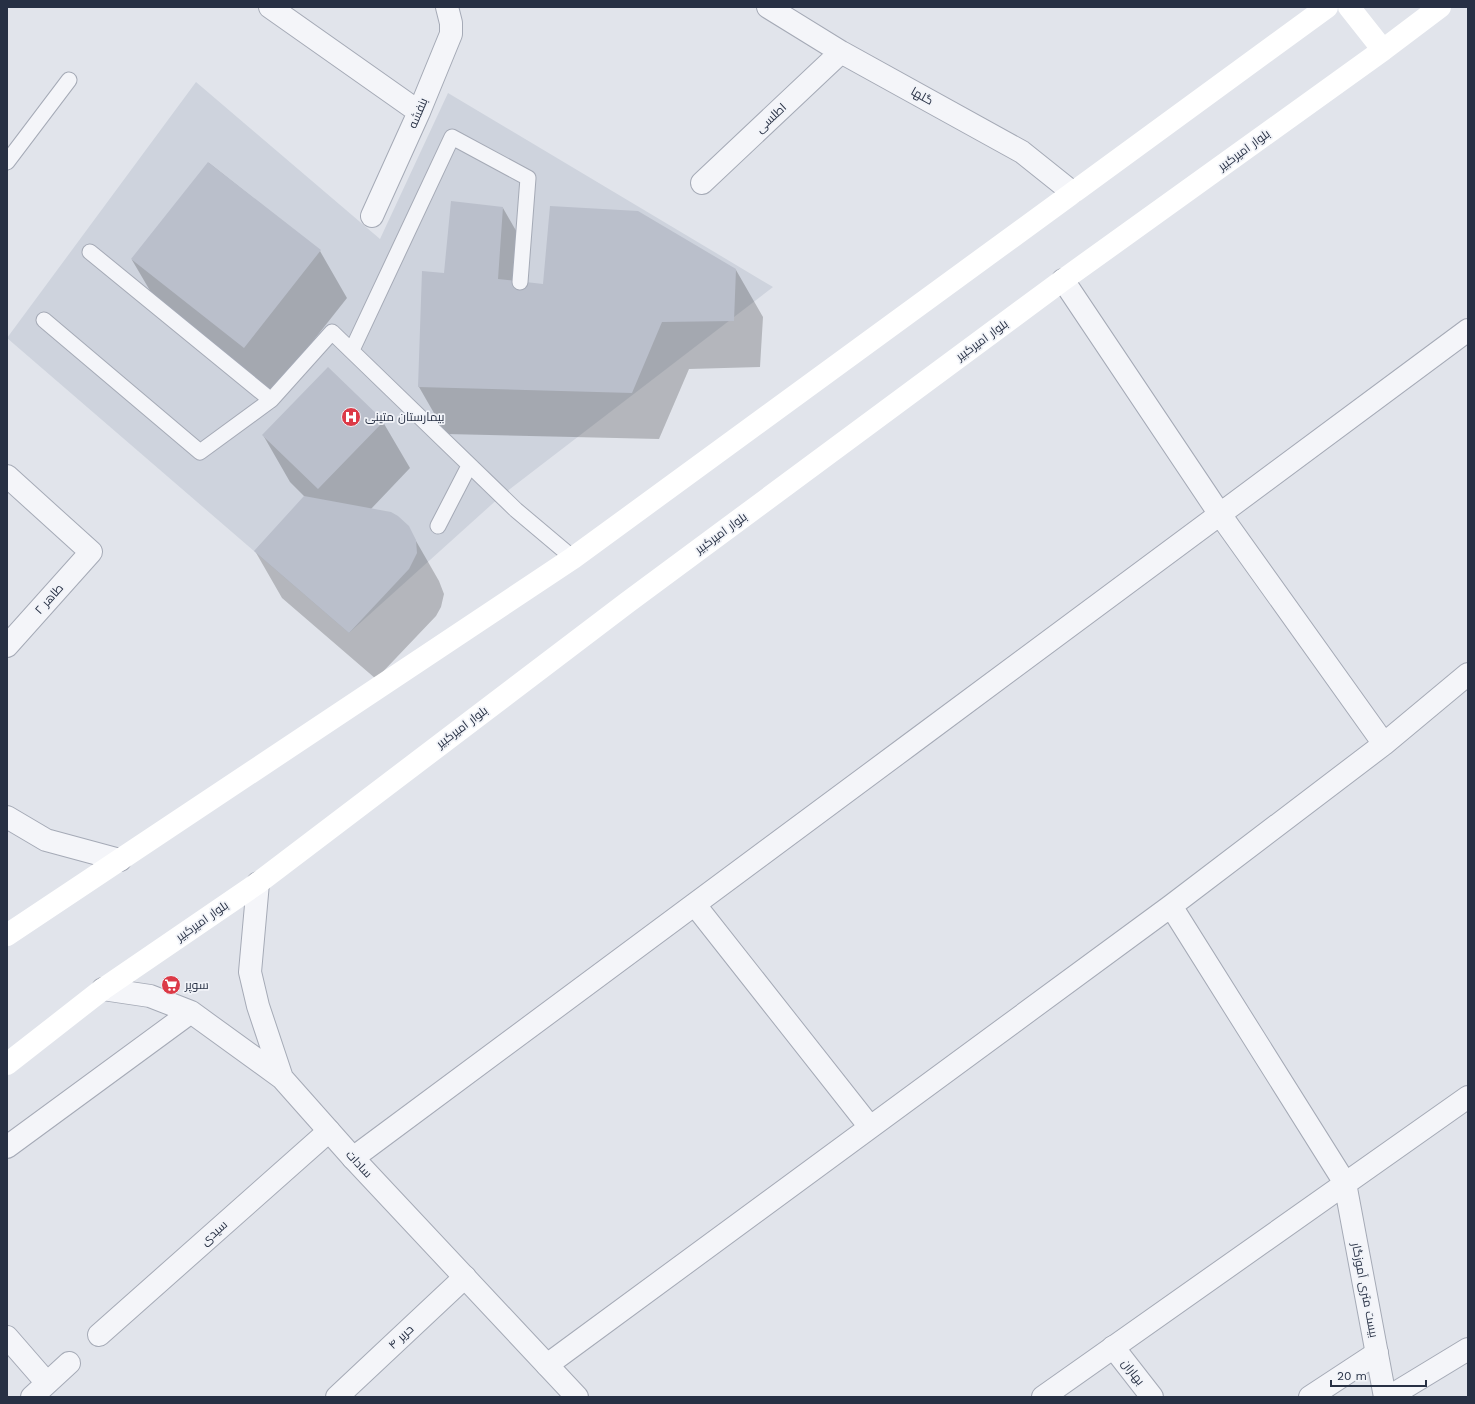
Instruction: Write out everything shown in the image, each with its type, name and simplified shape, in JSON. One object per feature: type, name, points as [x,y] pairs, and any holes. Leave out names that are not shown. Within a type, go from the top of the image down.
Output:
[{"type":"main road","points":[[7,935],[573,558],[1326,7]]},
{"type":"main road","points":[[1349,7],[1383,50]]},
{"type":"main road","name":"بلوار امیرکبیر","points":[[7,1064],[103,989],[258,883],[628,602],[1063,280],[1383,50],[1440,7]]},
{"type":"street","points":[[270,7],[419,112]]},
{"type":"street","name":"بنفشه","points":[[372,216],[419,112],[451,34],[452,23],[447,7]]},
{"type":"street","name":"گلها","points":[[768,7],[841,52],[1022,152],[1072,192]]},
{"type":"street","name":"اطلسی","points":[[702,184],[841,52]]},
{"type":"street","points":[[1063,280],[1219,513],[1384,744]]},
{"type":"street","points":[[353,1158],[695,905],[1219,513],[1468,330]]},
{"type":"street","name":"طاهر ۲","points":[[7,476],[91,552],[7,646]]},
{"type":"street","points":[[547,1365],[1171,906],[1384,744],[1468,674]]},
{"type":"street","points":[[7,817],[46,840],[120,860]]},
{"type":"street","points":[[258,883],[250,972],[258,1006],[282,1078]]},
{"type":"street","points":[[695,905],[870,1127]]},
{"type":"street","points":[[1171,906],[1345,1183]]},
{"type":"street","name":"سادات","points":[[103,989],[150,996],[191,1012],[282,1078],[353,1158],[577,1397]]},
{"type":"street","points":[[7,1147],[191,1012]]},
{"type":"street","points":[[1043,1397],[1468,1097]]},
{"type":"street","name":"سیدی","points":[[99,1335],[329,1131]]},
{"type":"street","name":"بیست متری آموزگار","points":[[1345,1183],[1385,1397]]},
{"type":"street","name":"حریر ۴","points":[[337,1397],[465,1277]]},
{"type":"street","points":[[7,1337],[40,1390],[70,1363]]},
{"type":"street","name":"بهاران","points":[[1114,1347],[1152,1397]]},
{"type":"street","points":[[1389,1397],[1468,1349]]},
{"type":"street","points":[[1310,1397],[1377,1353]]},
{"type":"lane","points":[[7,162],[69,80]]},
{"type":"lane","points":[[352,350],[452,137],[528,178],[520,282]]},
{"type":"lane","points":[[90,252],[271,400]]},
{"type":"lane","points":[[44,320],[200,452],[271,400],[332,332],[516,510],[573,558]]},
{"type":"lane","points":[[438,526],[470,466]]},
{"type":"shaded area","name":"بیمارستان متینی","points":[[196,82],[380,239],[448,93],[773,287],[501,496],[349,633],[7,338]]},
{"type":"building","points":[[208,162],[321,250],[244,348],[131,259]]},
{"type":"building","points":[[451,201],[503,207],[498,279],[543,284],[550,206],[638,211],[736,269],[734,321],[662,322],[632,393],[418,387],[422,271],[444,273]]},
{"type":"building","points":[[328,367],[384,421],[318,489],[262,435]]},
{"type":"building","points":[[304,496],[391,512],[409,526],[416,540],[417,553],[409,569],[349,633],[254,551]]},
{"type":"place","name":"بیمارستان متینی","points":[[351,417]]},
{"type":"place","name":"سوپر","points":[[171,985]]}]
